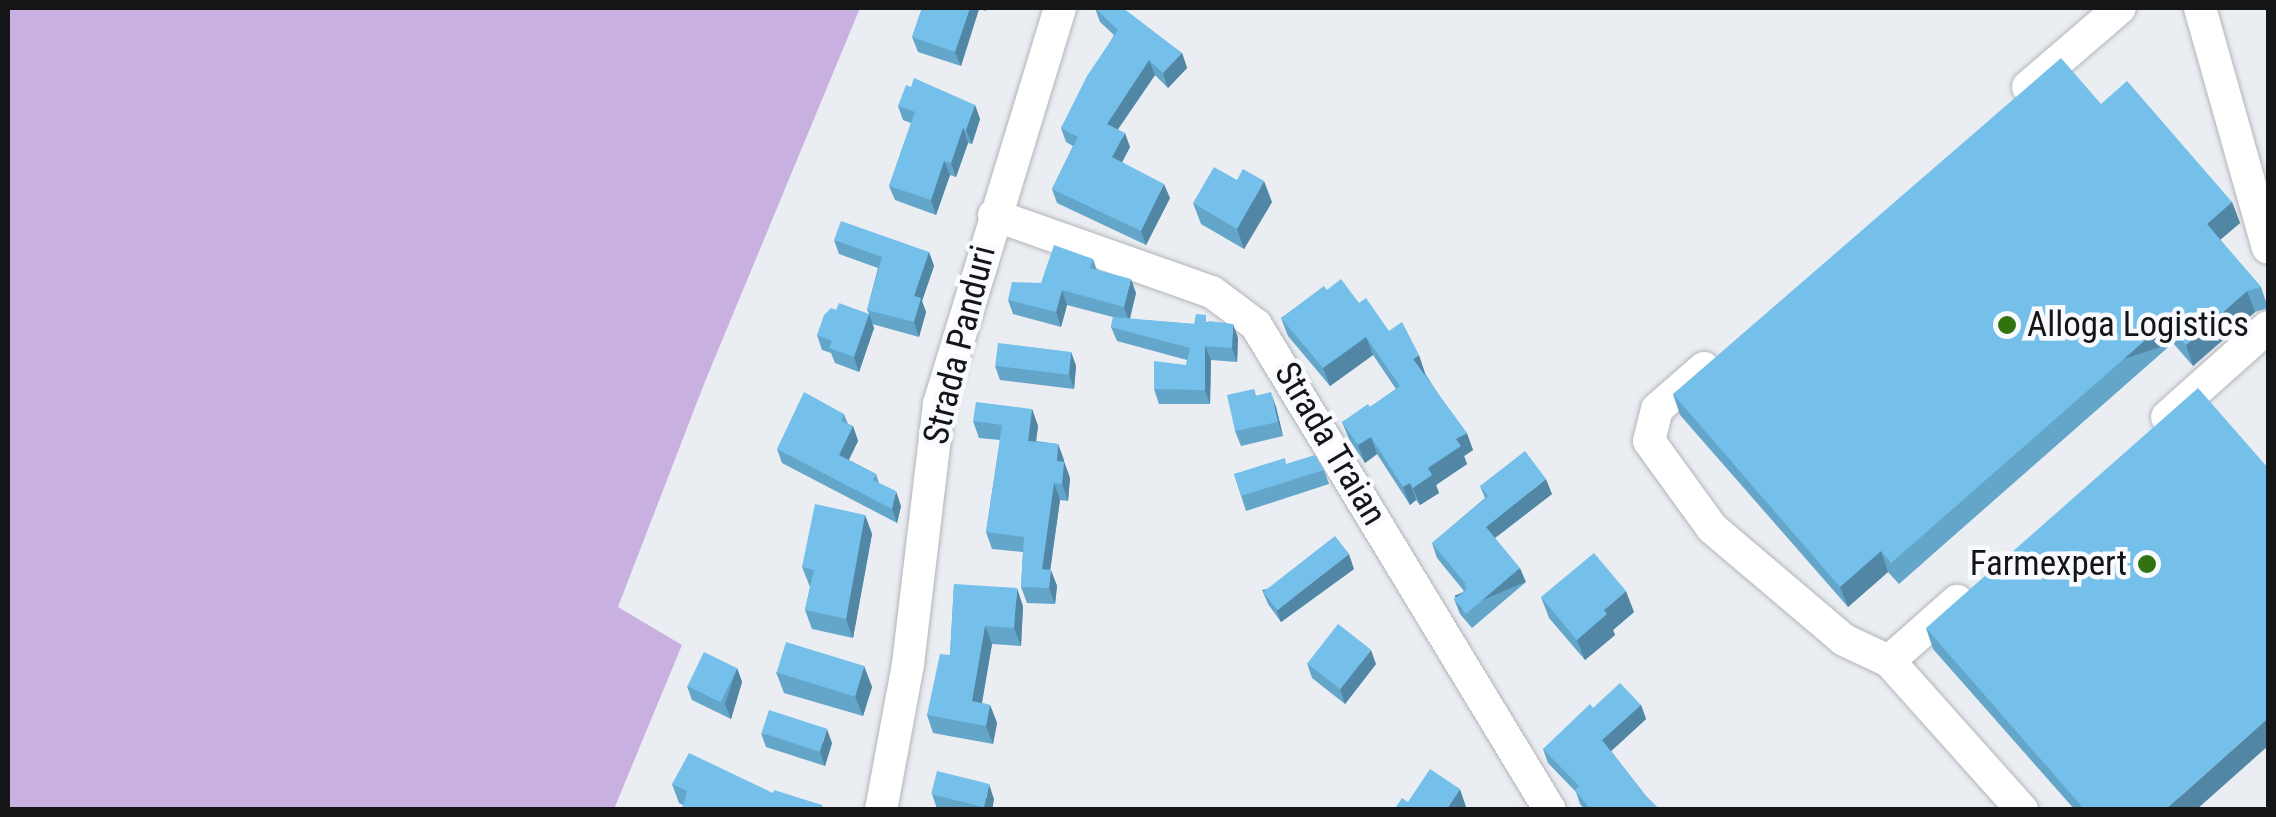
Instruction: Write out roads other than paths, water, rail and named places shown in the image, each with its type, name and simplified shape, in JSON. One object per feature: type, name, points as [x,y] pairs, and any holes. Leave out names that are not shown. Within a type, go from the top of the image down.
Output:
[{"type":"street","name":"Strada Panduri","points":[[881,810],[908,664],[938,404],[1060,8]]},
{"type":"street","points":[[2000,112],[2120,8]]},
{"type":"street","points":[[2200,8],[2268,248]]},
{"type":"street","name":"Strada Traian","points":[[994,215],[1212,292],[1256,324],[1550,810]]},
{"type":"street","points":[[2137,443],[2268,327]]},
{"type":"street","points":[[1732,344],[1657,409],[1649,441],[1712,528],[1844,640],[1889,661],[2022,810]]},
{"type":"street","points":[[1889,661],[1977,584]]},
{"type":"place","name":"Alloga Logistics","points":[[2007,325]]},
{"type":"place","name":"Farmexpert","points":[[2147,564]]}]
